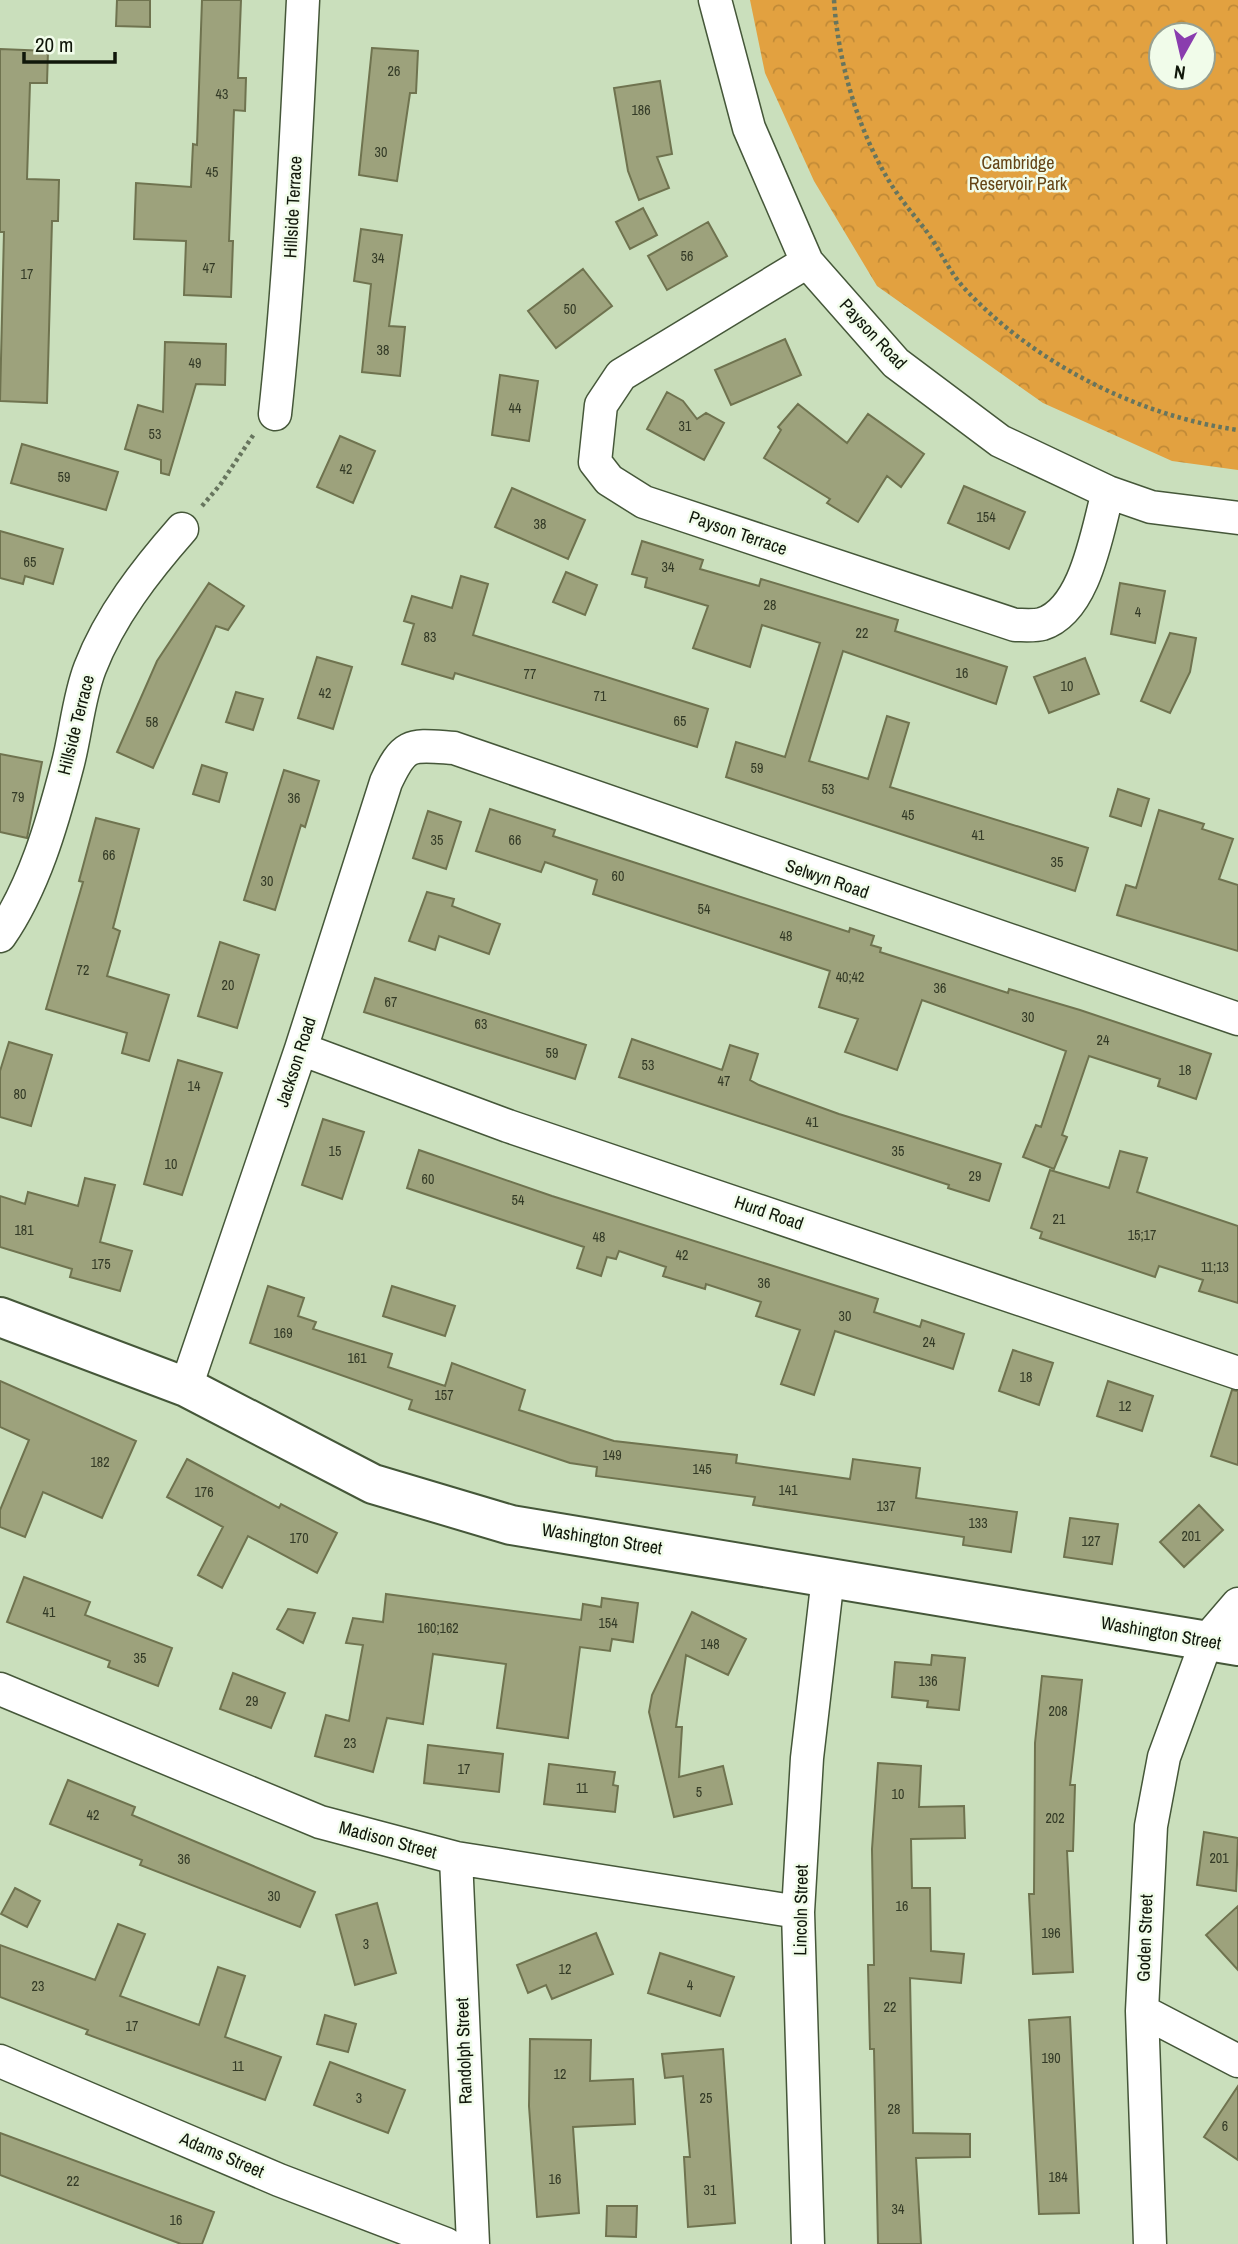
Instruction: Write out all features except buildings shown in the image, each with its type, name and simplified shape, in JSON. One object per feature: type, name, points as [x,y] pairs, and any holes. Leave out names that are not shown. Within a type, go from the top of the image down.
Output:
[{"type":"street","name":"Hillside Terrace","points":[[275,414],[285,337],[295,195],[303,0]]},
{"type":"street","name":"Payson Road","points":[[715,0],[749,128],[807,262],[896,363],[1000,441],[1108,492],[1151,506],[1238,518]]},
{"type":"street","name":"Payson Terrace","points":[[807,262],[621,375],[601,405],[598,426],[596,462],[609,480],[644,502],[1015,625],[1042,624],[1069,608],[1082,582],[1108,492]]},
{"type":"street","name":"Hillside Terrace","points":[[0,936],[41,856],[68,766],[85,684],[97,650],[139,582],[182,529]]},
{"type":"street","name":"Selwyn Road","points":[[414,746],[454,748],[1238,1019]]},
{"type":"street","name":"Jackson Road","points":[[186,1387],[300,1049],[386,782],[398,756],[414,746]]},
{"type":"street","name":"Hurd Road","points":[[300,1049],[508,1126],[1238,1373]]},
{"type":"street","name":"Washington Street","points":[[0,1317],[186,1387],[373,1484],[446,1508],[511,1525],[1222,1643]]},
{"type":"street","name":"Lincoln Street","points":[[808,2244],[798,1912],[807,1758],[828,1577]]},
{"type":"street","points":[[1222,1643],[1238,1604]]},
{"type":"street","name":"Goden Street","points":[[1150,2244],[1142,2011],[1151,1826],[1164,1757],[1222,1643]]},
{"type":"street","name":"Madison Street","points":[[0,1689],[320,1822],[456,1858],[798,1912]]},
{"type":"street","name":"Randolph Street","points":[[456,1858],[472,2244]]},
{"type":"street","points":[[1142,2011],[1238,2061]]},
{"type":"street","name":"Adams Street","points":[[0,2061],[279,2180],[446,2244]]},
{"type":"path","points":[[834,0],[836,32],[859,117],[889,180],[964,288],[1014,334],[1076,375],[1159,411],[1238,430]]},
{"type":"path","points":[[182,529],[220,485],[255,432],[275,414]]},
{"type":"green space","name":"Cambridge Reservoir Park","points":[[750,0],[1238,0],[1238,470],[1172,461],[1043,403],[877,286],[814,181],[765,73]]}]
